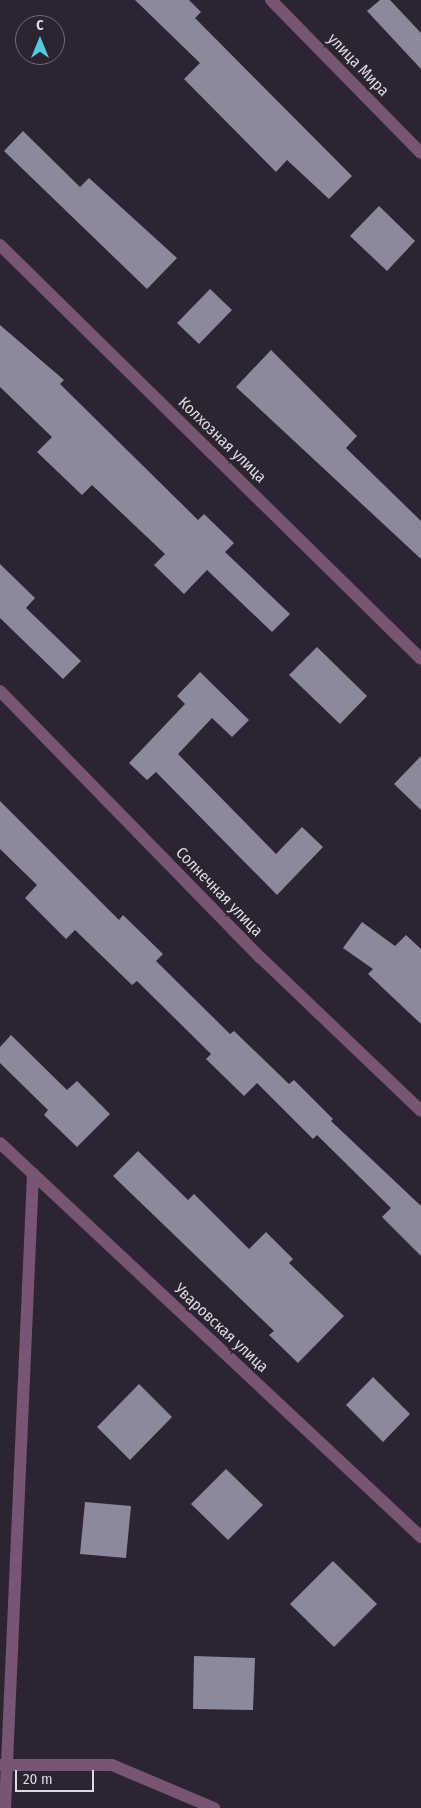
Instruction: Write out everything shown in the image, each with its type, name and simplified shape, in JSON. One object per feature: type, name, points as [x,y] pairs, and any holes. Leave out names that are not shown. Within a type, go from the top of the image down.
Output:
[{"type":"street","name":"улица Мира","points":[[271,0],[421,153]]},
{"type":"street","name":"Колхозная улица","points":[[0,245],[421,659]]},
{"type":"street","name":"Солнечная улица","points":[[0,691],[261,958],[421,1111]]},
{"type":"street","name":"Уваровская улица","points":[[0,1143],[421,1537]]},
{"type":"street","points":[[5,1808],[3,1765],[33,1174]]},
{"type":"street","points":[[3,1765],[112,1765],[214,1808]]},
{"type":"building","points":[[135,0],[189,0],[201,12],[195,18],[352,176],[329,199],[287,160],[276,172],[184,79],[200,63]]},
{"type":"building","points":[[380,0],[390,0],[421,33],[421,69],[367,11]]},
{"type":"building","points":[[23,131],[80,187],[89,178],[177,258],[147,289],[4,151]]},
{"type":"building","points":[[379,206],[415,241],[387,271],[350,236]]},
{"type":"building","points":[[210,289],[232,310],[199,344],[177,323]]},
{"type":"building","points":[[0,325],[64,380],[60,384],[198,520],[204,514],[234,543],[225,552],[290,614],[272,632],[207,570],[184,594],[154,565],[165,554],[92,485],[82,495],[37,452],[52,437],[0,387]]},
{"type":"building","points":[[271,350],[357,436],[346,448],[421,521],[421,559],[236,387]]},
{"type":"building","points":[[0,564],[35,598],[26,608],[81,661],[63,679],[0,618]]},
{"type":"building","points":[[317,647],[367,696],[340,724],[289,675]]},
{"type":"building","points":[[200,672],[249,720],[232,737],[212,718],[178,754],[276,854],[302,827],[323,847],[277,895],[156,772],[147,780],[129,763],[185,704],[177,696]]},
{"type":"building","points":[[421,756],[421,810],[394,784]]},
{"type":"building","points":[[0,801],[119,920],[123,915],[163,954],[156,961],[230,1034],[234,1031],[289,1084],[294,1080],[333,1119],[331,1121],[421,1206],[421,1256],[382,1217],[391,1208],[317,1135],[313,1139],[257,1083],[244,1096],[206,1059],[211,1054],[137,981],[132,985],[75,930],[66,939],[25,898],[37,885],[0,849]]},
{"type":"building","points":[[362,922],[395,946],[406,935],[421,949],[421,1024],[368,974],[373,969],[343,948]]},
{"type":"building","points":[[11,1035],[67,1090],[77,1081],[110,1114],[77,1147],[44,1115],[48,1110],[0,1063],[0,1047]]},
{"type":"building","points":[[138,1151],[188,1200],[194,1194],[249,1249],[266,1232],[293,1259],[289,1263],[344,1316],[298,1363],[269,1335],[274,1331],[113,1176]]},
{"type":"building","points":[[373,1377],[410,1414],[383,1442],[346,1405]]},
{"type":"building","points":[[139,1384],[172,1417],[130,1460],[97,1427]]},
{"type":"building","points":[[226,1469],[263,1505],[228,1540],[191,1504]]},
{"type":"building","points":[[85,1502],[131,1506],[126,1558],[80,1554]]},
{"type":"building","points":[[333,1561],[377,1604],[334,1647],[290,1604]]},
{"type":"building","points":[[194,1656],[255,1658],[253,1710],[193,1709]]}]
